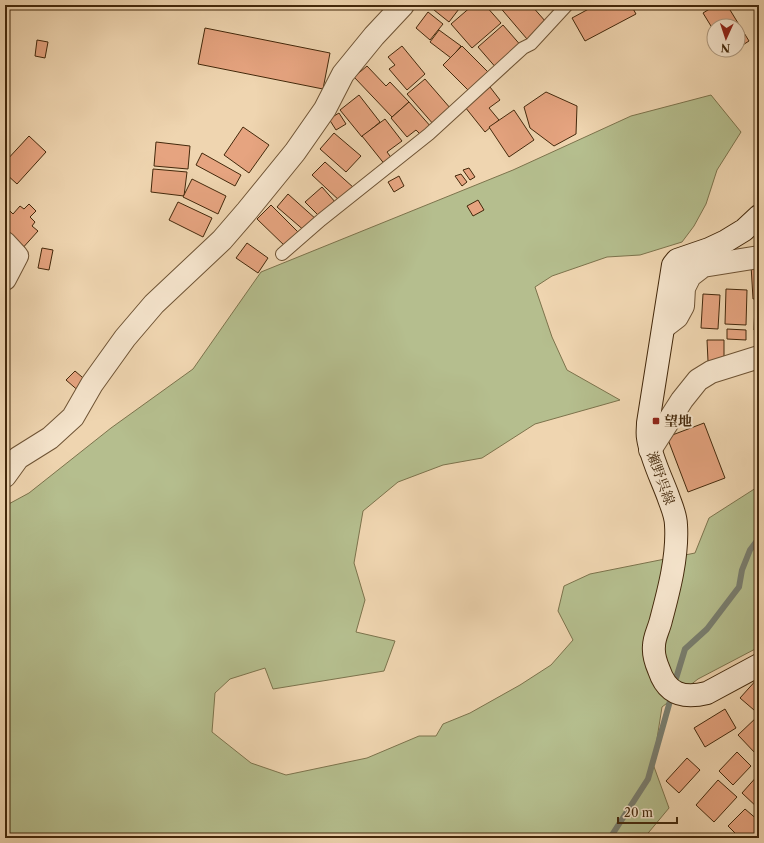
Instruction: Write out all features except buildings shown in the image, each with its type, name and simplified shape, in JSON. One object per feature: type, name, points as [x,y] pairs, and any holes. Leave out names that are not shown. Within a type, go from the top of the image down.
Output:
[{"type":"street","points":[[5,476],[18,458],[50,438],[73,417],[92,384],[129,333],[154,304],[222,240],[247,211],[295,152],[325,109],[343,74],[374,36],[403,5]]},
{"type":"street","name":"瀬野呉線","points":[[759,216],[744,230],[726,241],[709,249],[676,260],[673,265],[648,423],[650,450],[673,510],[676,524],[675,554],[667,595],[654,647],[657,665],[664,682],[673,691],[678,693],[698,695],[717,688],[759,665]]},
{"type":"street","points":[[5,243],[17,256],[5,279]]},
{"type":"street","points":[[664,326],[677,317],[683,306],[684,288],[690,276],[703,266],[759,257]]},
{"type":"street","points":[[650,450],[682,400],[698,380],[711,372],[759,357]]},
{"type":"lane","points":[[282,254],[321,220],[429,134],[523,48],[531,44],[567,5]]},
{"type":"green space","points":[[711,95],[741,132],[717,170],[706,204],[694,226],[682,242],[640,255],[607,257],[552,276],[535,287],[552,337],[567,370],[620,400],[535,424],[482,458],[443,465],[398,482],[363,511],[354,563],[365,600],[356,632],[395,641],[384,671],[273,689],[265,668],[230,679],[215,693],[212,732],[251,763],[286,775],[367,758],[419,736],[436,736],[443,724],[470,713],[520,685],[551,665],[573,640],[558,611],[564,586],[590,574],[695,553],[709,518],[759,486],[759,647],[698,679],[662,707],[653,764],[669,808],[644,838],[5,838],[5,506],[29,493],[111,428],[193,369],[261,272],[513,170],[631,116]]},
{"type":"waterway","points":[[674,685],[685,649],[707,629],[739,587],[742,570],[750,550],[759,538]]},
{"type":"waterway","points":[[610,838],[648,779],[672,694]]},
{"type":"place","name":"望地","points":[[656,421]]}]
